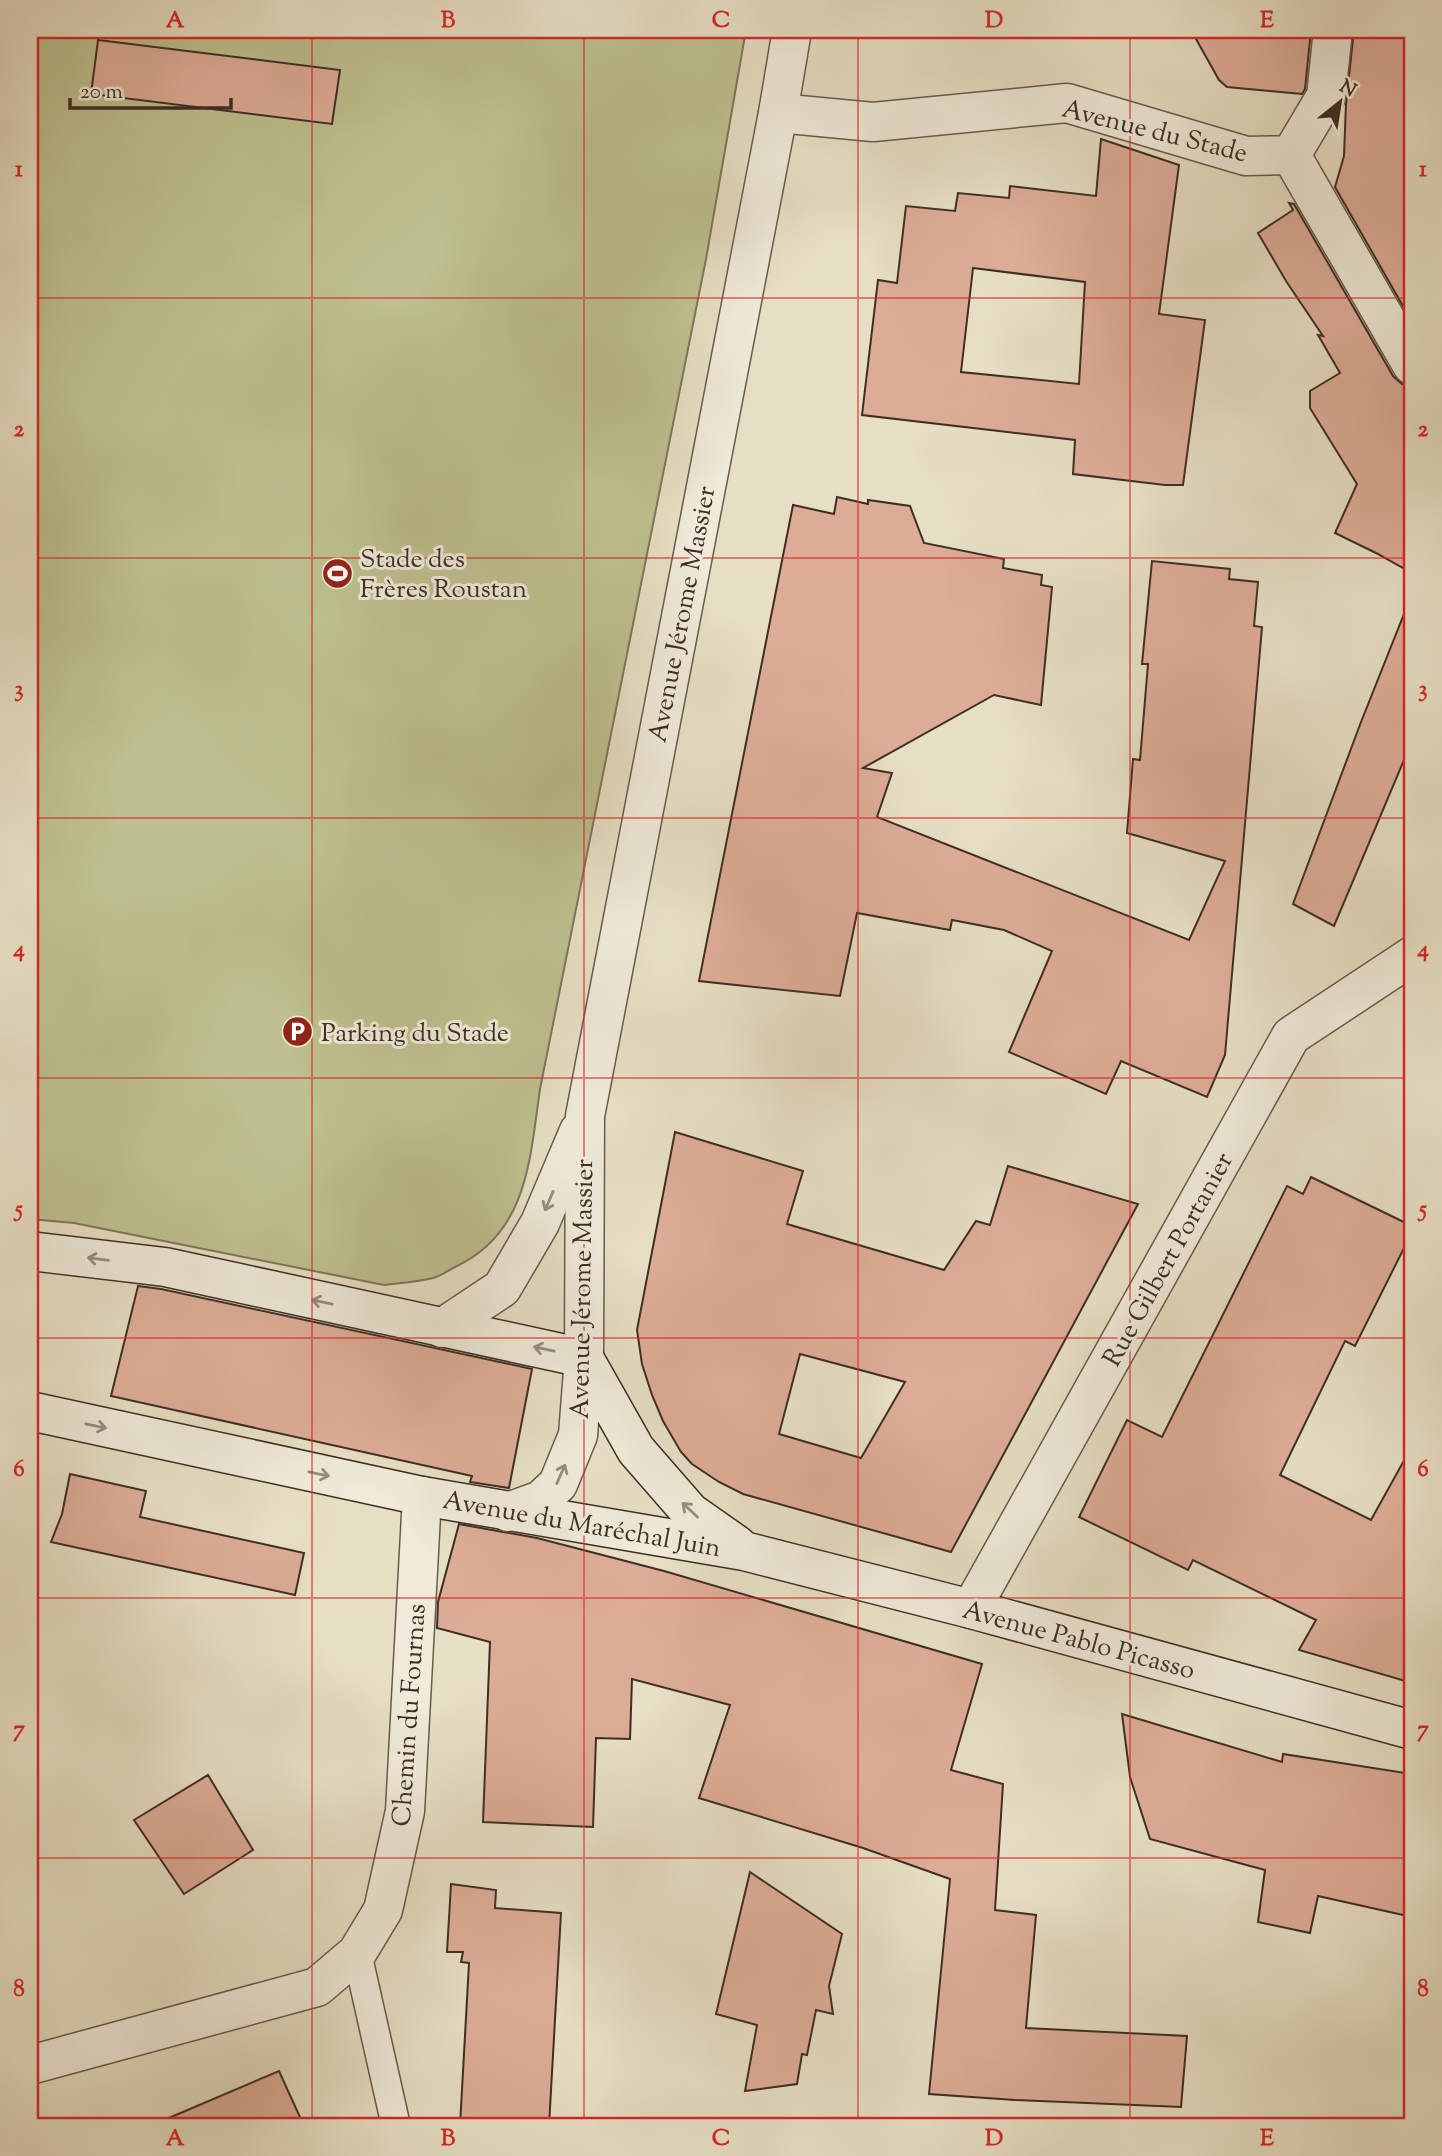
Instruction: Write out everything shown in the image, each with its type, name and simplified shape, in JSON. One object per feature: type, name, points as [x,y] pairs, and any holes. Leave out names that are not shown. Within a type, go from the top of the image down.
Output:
[{"type":"street","name":"Avenue Jérome Massier","points":[[509,1512],[541,1500],[558,1484],[578,1435],[584,1358],[585,1116],[792,30]]},
{"type":"street","points":[[1333,30],[1326,96],[1291,155],[1412,365]]},
{"type":"street","name":"Avenue du Stade","points":[[778,113],[873,122],[1067,103],[1246,156],[1291,155]]},
{"type":"street","name":"Rue Gilbert Portanier","points":[[971,1609],[1291,1036],[1412,956]]},
{"type":"street","name":"Avenue Jérome Massier","points":[[442,1328],[502,1288],[540,1223],[585,1116]]},
{"type":"street","points":[[30,1251],[165,1267],[584,1358]]},
{"type":"street","name":"Avenue du Maréchal Juin","points":[[584,1358],[636,1450],[690,1512],[744,1551]]},
{"type":"street","name":"Avenue du Maréchal Juin","points":[[30,1412],[422,1496],[744,1551]]},
{"type":"street","name":"Chemin du Fournas","points":[[30,2065],[317,1987],[357,1954],[383,1910],[405,1811],[422,1496]]},
{"type":"street","name":"Avenue Pablo Picasso","points":[[744,1551],[971,1609],[1412,1730]]},
{"type":"lane","points":[[357,1954],[396,2126]]},
{"type":"green space","name":"Stade des Frères Roustan","points":[[30,30],[746,30],[706,259],[540,1089],[528,1166],[512,1213],[499,1234],[481,1251],[436,1277],[384,1285],[74,1223],[30,1219]]},
{"type":"building","points":[[1191,30],[1311,30],[1305,89],[1302,94],[1227,87],[1219,80]]},
{"type":"building","points":[[1354,30],[1412,30],[1412,322],[1335,187],[1344,156],[1346,104]]},
{"type":"building","points":[[98,40],[340,70],[332,124],[91,94]]},
{"type":"building","points":[[1101,139],[1179,165],[1159,314],[1205,320],[1183,485],[1073,474],[1075,440],[862,415],[878,280],[897,283],[906,206],[955,211],[958,193],[1009,198],[1010,186],[1096,196]],"holes":[[[973,268],[1085,282],[1079,384],[961,372]]]},
{"type":"building","points":[[1289,203],[1294,204],[1393,376],[1402,384],[1412,387],[1412,573],[1335,533],[1357,484],[1310,408],[1310,391],[1340,373],[1318,335],[1323,336],[1258,233],[1293,210]]},
{"type":"building","points":[[837,497],[868,504],[868,500],[910,506],[924,543],[1004,559],[1003,568],[1042,575],[1041,585],[1052,587],[1041,705],[994,695],[863,768],[892,773],[877,817],[1189,940],[1225,861],[1127,833],[1133,759],[1140,760],[1148,664],[1142,664],[1152,561],[1230,569],[1229,579],[1258,582],[1254,626],[1262,627],[1225,1055],[1207,1097],[1121,1061],[1106,1094],[1009,1052],[1052,951],[1004,930],[952,920],[950,930],[857,913],[840,996],[699,981],[793,505],[834,514]]},
{"type":"building","points":[[1410,599],[1412,741],[1334,926],[1293,904]]},
{"type":"building","points":[[675,1132],[803,1171],[787,1224],[944,1270],[976,1221],[990,1225],[1008,1166],[1138,1204],[951,1552],[743,1494],[692,1464],[681,1452],[663,1421],[652,1395],[642,1364],[637,1330]],"holes":[[[800,1354],[905,1382],[861,1458],[779,1434]]]},
{"type":"building","points":[[1311,1177],[1412,1226],[1412,1232],[1355,1346],[1345,1341],[1280,1475],[1371,1520],[1412,1446],[1412,1683],[1299,1650],[1316,1620],[1193,1560],[1188,1570],[1079,1517],[1127,1420],[1162,1437],[1287,1186],[1303,1194]]},
{"type":"building","points":[[138,1286],[532,1369],[509,1488],[470,1482],[472,1476],[111,1396]]},
{"type":"building","points":[[70,1474],[146,1491],[140,1517],[304,1553],[295,1595],[51,1542],[62,1514]]},
{"type":"building","points":[[459,1524],[537,1538],[664,1571],[982,1664],[951,1770],[1003,1784],[995,1910],[1036,1915],[1026,2028],[1187,2036],[1181,2107],[929,2094],[950,1879],[863,1848],[699,1798],[730,1705],[632,1679],[630,1739],[596,1738],[593,1827],[483,1822],[490,1642],[437,1628],[438,1602]]},
{"type":"building","points":[[1122,1714],[1282,1762],[1283,1754],[1412,1774],[1412,1917],[1318,1896],[1310,1933],[1258,1922],[1265,1870],[1150,1839],[1130,1777]]},
{"type":"building","points":[[208,1775],[253,1850],[184,1894],[134,1820]]},
{"type":"building","points":[[750,1872],[842,1934],[829,1986],[833,2014],[816,2010],[807,2055],[802,2054],[797,2084],[745,2091],[757,2025],[716,2014]]},
{"type":"building","points":[[451,1884],[496,1890],[495,1908],[561,1913],[549,2126],[460,2126],[469,1963],[461,1962],[463,1952],[447,1952]]},
{"type":"building","points":[[279,2071],[304,2126],[150,2126]]},
{"type":"place","name":"Stade des Frères Roustan","points":[[337,573]]},
{"type":"place","name":"Parking du Stade","points":[[298,1032]]}]
